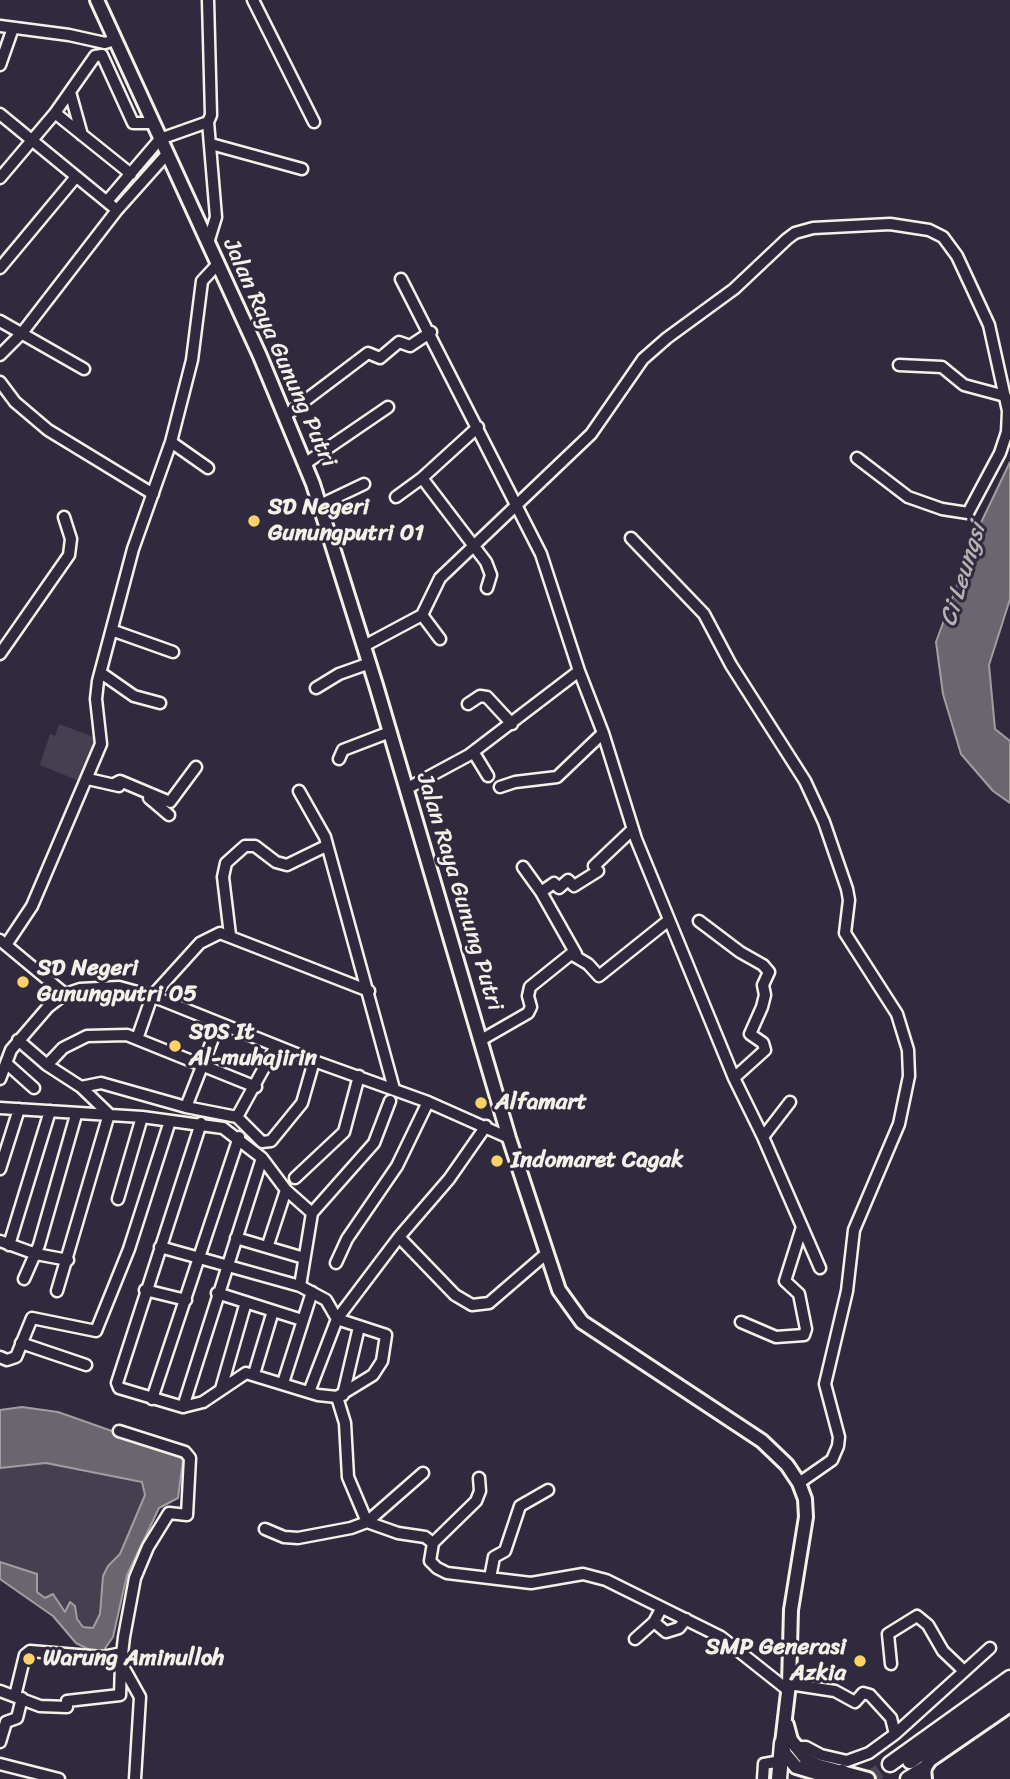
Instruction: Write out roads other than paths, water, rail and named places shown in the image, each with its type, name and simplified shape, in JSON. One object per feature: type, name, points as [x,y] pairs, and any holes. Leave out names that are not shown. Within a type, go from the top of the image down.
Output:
[{"type":"highway","points":[[898,1771],[1010,1678]]},
{"type":"highway","points":[[898,1771],[1010,1692]]},
{"type":"highway","points":[[779,1779],[781,1761],[789,1745]]},
{"type":"highway","points":[[898,1771],[925,1774]]},
{"type":"main road","name":"Jalan Raya Gunung Putri","points":[[96,1],[306,463],[365,646],[509,1138],[565,1302],[582,1322],[762,1441],[787,1465],[799,1483],[805,1499],[806,1517],[791,1610],[786,1721],[789,1745]]},
{"type":"main road","points":[[925,1774],[930,1759],[1010,1705]]},
{"type":"main road","points":[[789,1745],[785,1754],[796,1767],[836,1777],[868,1779]]},
{"type":"street","points":[[208,0],[211,115],[208,122],[216,217],[208,243]]},
{"type":"street","points":[[253,0],[314,122]]},
{"type":"street","points":[[0,26],[69,34],[119,48]]},
{"type":"street","points":[[0,65],[13,28]]},
{"type":"street","points":[[0,178],[55,113],[91,60],[104,60],[119,48]]},
{"type":"street","points":[[104,60],[133,123],[152,123]]},
{"type":"street","points":[[70,92],[82,136]]},
{"type":"street","points":[[55,113],[131,174]]},
{"type":"street","points":[[0,114],[117,210]]},
{"type":"street","points":[[107,200],[160,139],[208,122]]},
{"type":"street","points":[[211,144],[302,169]]},
{"type":"street","points":[[0,355],[22,333],[117,210],[167,154]]},
{"type":"street","points":[[0,268],[75,178]]},
{"type":"street","points":[[365,646],[422,615],[440,578],[590,434],[643,359],[734,289],[787,239],[804,230],[890,224],[916,227],[943,237],[957,256],[984,312],[1005,396],[1008,421],[1000,453],[968,513],[942,509],[908,497],[894,489],[858,458]]},
{"type":"street","points":[[65,994],[3,943],[32,906],[101,744],[96,699],[101,673],[133,549],[171,442],[192,360],[200,288],[206,274],[216,266]]},
{"type":"street","points":[[401,279],[431,332],[541,554],[579,671],[603,733],[633,830],[734,1078],[820,1268]]},
{"type":"street","points":[[0,321],[84,369]]},
{"type":"street","points":[[286,415],[368,353],[380,358],[398,342],[410,346],[431,332]]},
{"type":"street","points":[[899,365],[942,367],[964,385],[1005,396]]},
{"type":"street","points":[[0,382],[15,402],[48,430],[153,494]]},
{"type":"street","points":[[306,463],[388,407]]},
{"type":"street","points":[[396,497],[422,478],[478,427]]},
{"type":"street","points":[[171,442],[208,468]]},
{"type":"street","points":[[422,478],[491,572],[487,588]]},
{"type":"street","points":[[320,505],[364,484]]},
{"type":"street","points":[[0,654],[69,555],[71,539],[64,517]]},
{"type":"street","points":[[631,538],[704,614],[732,665],[805,781],[824,822],[847,890],[849,900],[845,933],[897,1014],[908,1050],[908,1076],[899,1124],[854,1230],[845,1303],[825,1384],[839,1437],[838,1446],[832,1460],[799,1483]]},
{"type":"street","points":[[422,615],[440,639]]},
{"type":"street","points":[[114,631],[173,652]]},
{"type":"street","points":[[316,688],[339,674],[370,663]]},
{"type":"street","points":[[406,789],[474,752],[579,671]]},
{"type":"street","points":[[101,673],[134,696],[160,702]]},
{"type":"street","points":[[468,704],[480,696],[487,697],[512,724]]},
{"type":"street","points":[[339,759],[343,750],[390,732]]},
{"type":"street","points":[[500,787],[515,782],[557,777],[603,733]]},
{"type":"street","points":[[474,752],[488,776]]},
{"type":"street","points":[[114,784],[120,780],[170,802],[197,767]]},
{"type":"street","points":[[88,779],[114,784],[150,798],[169,815]]},
{"type":"street","points":[[299,791],[322,828],[394,1089]]},
{"type":"street","points":[[541,892],[554,883],[559,888],[568,880],[574,886],[583,883],[598,871],[594,866],[597,862],[633,830]]},
{"type":"street","points":[[230,935],[223,877],[226,863],[245,846],[255,846],[276,862],[287,865],[326,846]]},
{"type":"street","points":[[523,867],[541,892],[576,954],[599,976],[669,920]]},
{"type":"street","points":[[699,921],[740,952],[763,965],[769,972],[763,985],[765,995],[762,1007],[750,1034],[763,1044],[765,1050],[734,1078]]},
{"type":"street","points":[[137,1039],[152,996],[209,936],[230,935],[369,991]]},
{"type":"street","points":[[481,1040],[528,1013],[531,1007],[528,996],[530,987],[571,954],[576,954]]},
{"type":"street","points":[[0,1079],[18,1040],[42,1013],[65,994],[107,987],[152,996],[314,1061],[428,1102],[509,1138]]},
{"type":"street","points":[[186,1107],[219,1023]]},
{"type":"street","points":[[47,1065],[63,1048],[87,1037],[106,1034],[137,1039],[256,1087]]},
{"type":"street","points":[[18,1040],[47,1065],[81,1087],[109,1114]]},
{"type":"street","points":[[237,1117],[256,1087],[276,1046]]},
{"type":"street","points":[[81,1087],[101,1083],[186,1107],[237,1117],[262,1142],[268,1142],[302,1103],[314,1061]]},
{"type":"street","points":[[6,1063],[34,1088]]},
{"type":"street","points":[[295,1178],[344,1132],[359,1076]]},
{"type":"street","points":[[300,1286],[312,1213],[374,1143],[390,1101]]},
{"type":"street","points":[[336,1264],[347,1238],[397,1166],[428,1102]]},
{"type":"street","points":[[763,1137],[790,1102]]},
{"type":"street","points":[[0,1108],[76,1115],[109,1114],[201,1123],[223,1128],[239,1137],[262,1158],[286,1190],[312,1213]]},
{"type":"street","points":[[0,1169],[19,1109]]},
{"type":"street","points":[[50,1111],[5,1243],[36,1254],[68,1260]]},
{"type":"street","points":[[57,1291],[109,1114]]},
{"type":"street","points":[[24,1279],[36,1254],[76,1115]]},
{"type":"street","points":[[118,1199],[142,1117]]},
{"type":"street","points":[[0,1357],[15,1359],[30,1320],[34,1317],[96,1331],[129,1249],[170,1121]]},
{"type":"street","points":[[160,1247],[227,1263],[300,1286],[327,1300],[337,1319],[386,1335],[382,1361],[373,1375],[340,1396],[309,1392],[254,1374],[239,1375],[203,1402],[183,1407],[152,1399],[117,1385],[145,1290],[201,1123]]},
{"type":"street","points":[[309,1392],[337,1319],[399,1237],[449,1179],[486,1126]]},
{"type":"street","points":[[152,1399],[239,1137]]},
{"type":"street","points":[[183,1407],[262,1158]]},
{"type":"street","points":[[268,1245],[286,1190]]},
{"type":"street","points":[[741,1322],[776,1336],[804,1335],[806,1329],[799,1294],[785,1281],[802,1227]]},
{"type":"street","points":[[399,1237],[456,1295],[472,1305],[489,1303],[547,1253]]},
{"type":"street","points":[[236,1238],[268,1245],[304,1258]]},
{"type":"street","points":[[145,1290],[186,1300]]},
{"type":"street","points":[[217,1293],[302,1320]]},
{"type":"street","points":[[283,1383],[313,1293]]},
{"type":"street","points":[[220,1389],[246,1302]]},
{"type":"street","points":[[254,1374],[273,1311]]},
{"type":"street","points":[[359,1327],[340,1396],[345,1423],[348,1477],[367,1522],[398,1533],[425,1537],[433,1543]]},
{"type":"street","points":[[21,1343],[86,1365]]},
{"type":"street","points":[[0,1691],[40,1706],[67,1707],[67,1701],[118,1696],[121,1691],[122,1658],[135,1578],[148,1547],[169,1513],[186,1516],[190,1458],[185,1452],[119,1431]]},
{"type":"street","points":[[265,1529],[284,1537],[307,1537],[338,1532],[367,1522],[423,1474]]},
{"type":"street","points":[[479,1478],[480,1491],[476,1501],[433,1543],[430,1562],[437,1568],[447,1573],[531,1583],[590,1575],[614,1583],[721,1637],[789,1688],[835,1691],[855,1702],[863,1693],[870,1695],[891,1718],[895,1734]]},
{"type":"street","points":[[491,1577],[494,1557],[505,1550],[520,1506],[548,1490]]},
{"type":"street","points":[[635,1639],[654,1622],[661,1609]]},
{"type":"street","points":[[891,1664],[888,1634],[916,1616],[929,1625],[943,1651],[964,1671]]},
{"type":"street","points":[[654,1622],[669,1632],[679,1628],[686,1619]]},
{"type":"street","points":[[789,1745],[806,1747],[847,1761],[869,1753],[895,1734],[990,1648]]},
{"type":"street","points":[[0,1742],[6,1722],[17,1718],[25,1655],[30,1651],[122,1658]]},
{"type":"street","points":[[122,1658],[140,1697],[135,1779]]},
{"type":"street","points":[[763,1779],[764,1764],[767,1761],[781,1761]]},
{"type":"street","points":[[0,1764],[59,1779]]},
{"type":"water","name":"Ci Leungsi","points":[[1010,462],[1010,599],[989,665],[995,729],[1010,741],[1010,803],[993,791],[961,754],[943,694],[936,642],[977,531]]},
{"type":"water","points":[[22,1407],[58,1412],[177,1454],[183,1460],[178,1498],[159,1508],[127,1575],[113,1637],[104,1650],[92,1651],[76,1643],[53,1616],[0,1579],[0,1562],[37,1574],[37,1592],[45,1598],[53,1594],[65,1612],[70,1602],[75,1606],[77,1619],[83,1627],[93,1628],[100,1614],[103,1576],[108,1566],[120,1554],[145,1495],[142,1482],[46,1463],[0,1468],[0,1410]]},
{"type":"tunnel","points":[[868,1779],[890,1764]]},
{"type":"place","name":"SD Negeri Gunungputri 01","points":[[254,521]]},
{"type":"place","name":"SD Negeri Gunungputri 05","points":[[23,982]]},
{"type":"place","name":"SDS It Al-muhajirin","points":[[175,1046]]},
{"type":"place","name":"Alfamart","points":[[481,1103]]},
{"type":"place","name":"Indomaret Cagak","points":[[497,1161]]},
{"type":"place","name":"Warung Aminulloh","points":[[29,1659]]},
{"type":"place","name":"SMP Generasi Azkia","points":[[860,1661]]}]
